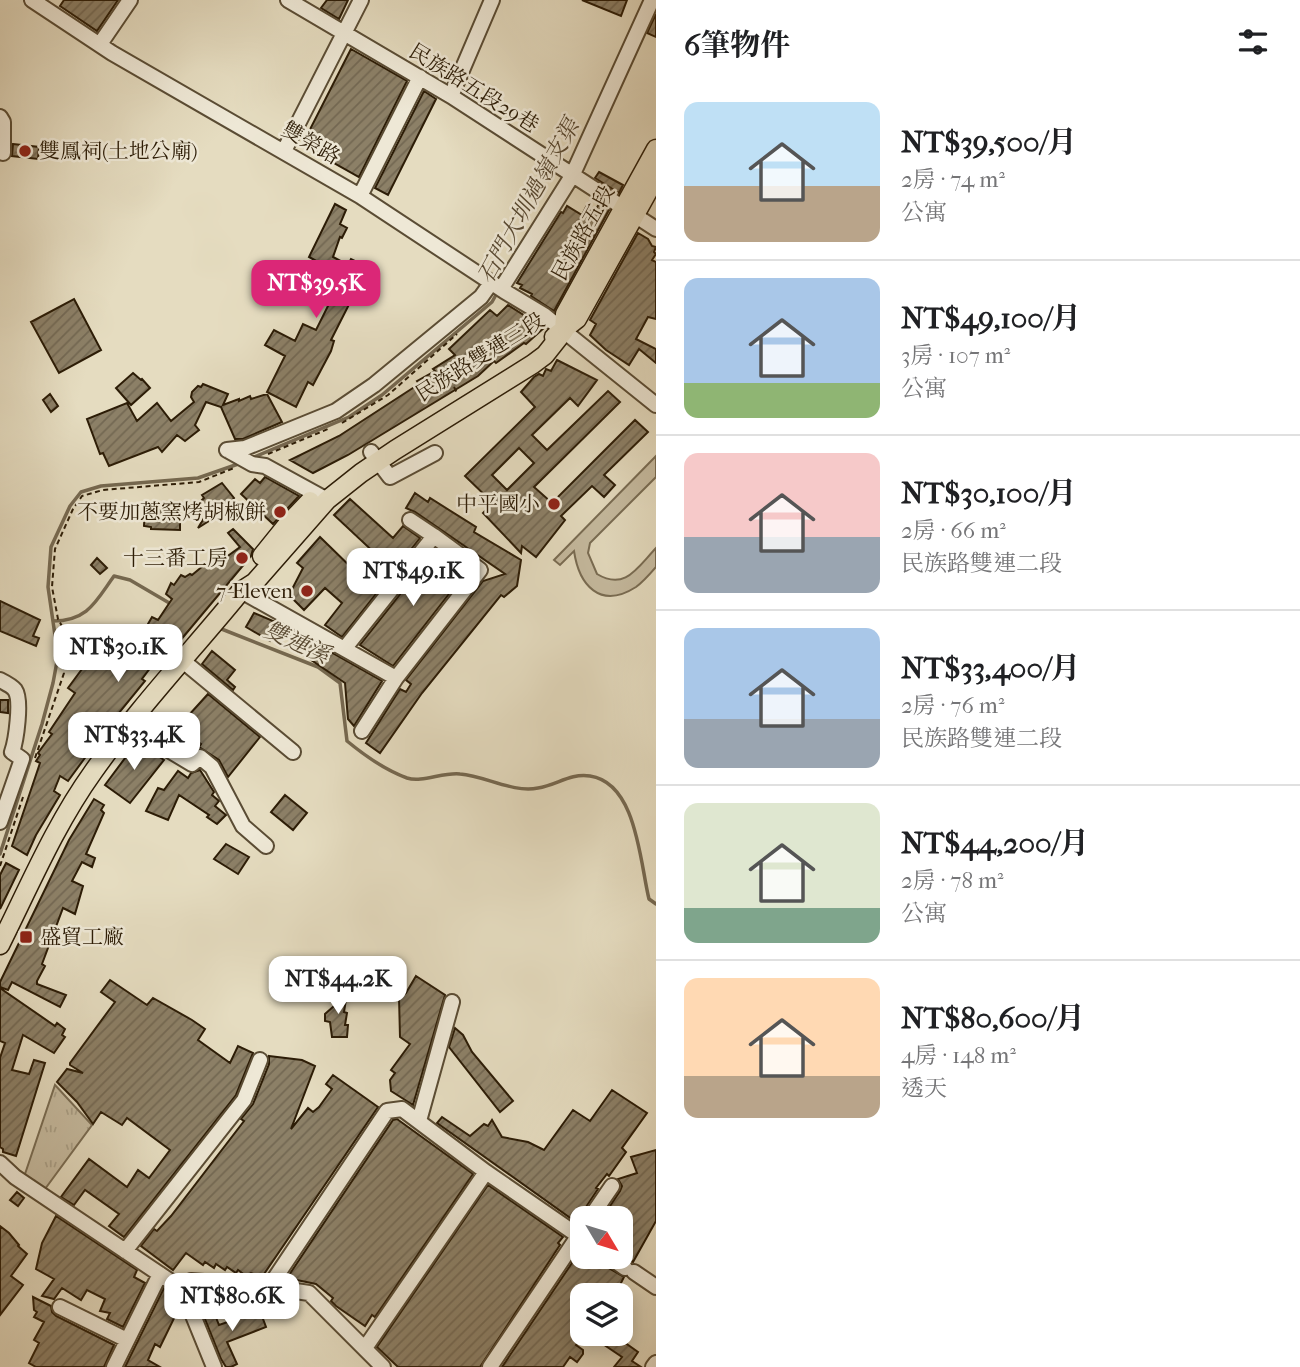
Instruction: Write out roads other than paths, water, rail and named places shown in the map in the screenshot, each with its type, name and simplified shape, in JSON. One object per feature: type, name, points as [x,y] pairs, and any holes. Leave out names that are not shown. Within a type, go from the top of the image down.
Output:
[{"type":"main road","name":"民族路五段","points":[[564,331],[577,319],[656,149]]},
{"type":"main road","name":"民族路五段","points":[[628,212],[656,177]]},
{"type":"main road","name":"民族路雙連三段","points":[[0,945],[58,829],[91,774],[127,725],[241,591],[256,582],[322,498],[456,392],[564,331]]},
{"type":"main road","name":"民族路雙連三段","points":[[375,457],[533,364],[545,355],[564,331]]},
{"type":"street","name":"雙榮路","points":[[32,0],[100,44],[360,196],[496,286],[544,314],[653,395]]},
{"type":"street","points":[[50,13],[59,0]]},
{"type":"street","points":[[100,44],[131,0]]},
{"type":"street","name":"民族路五段29巷","points":[[288,0],[452,96],[656,229]]},
{"type":"street","points":[[284,151],[361,0]]},
{"type":"street","points":[[452,96],[492,0]]},
{"type":"street","points":[[322,498],[265,466],[249,463],[227,450],[238,450],[318,419],[356,398],[496,286],[572,176],[652,0]]},
{"type":"street","points":[[360,196],[420,77]]},
{"type":"street","points":[[0,117],[3,121],[3,153]]},
{"type":"street","points":[[375,457],[390,477],[435,453]]},
{"type":"street","points":[[362,731],[396,678],[480,570],[410,520]]},
{"type":"street","points":[[345,648],[434,536]]},
{"type":"street","points":[[241,591],[396,678]]},
{"type":"street","points":[[183,661],[293,752]]},
{"type":"street","points":[[0,680],[15,690],[18,700],[15,744],[6,753],[22,759],[0,822]]},
{"type":"street","points":[[127,725],[192,764],[200,757],[212,767],[243,826],[266,846]]},
{"type":"street","points":[[419,1121],[452,1002]]},
{"type":"street","points":[[125,1251],[244,1100],[260,1060]]},
{"type":"street","points":[[269,1287],[387,1111],[401,1109],[486,1172],[570,1228]]},
{"type":"street","points":[[0,1163],[15,1177],[190,1296],[190,1308],[214,1367]]},
{"type":"street","points":[[365,1348],[486,1172]]},
{"type":"street","points":[[598,1206],[612,1186]]},
{"type":"street","points":[[490,1367],[570,1251]]},
{"type":"street","points":[[628,1269],[656,1287]]},
{"type":"street","points":[[114,1367],[160,1274]]},
{"type":"street","points":[[179,1287],[191,1281],[309,1293],[383,1367]]},
{"type":"street","points":[[60,1307],[127,1340]]},
{"type":"waterway","name":"石門大圳過嶺支渠","points":[[252,458],[349,417],[382,395],[492,302],[497,293]]},
{"type":"waterway","name":"石門大圳過嶺支渠","points":[[0,854],[53,683],[58,656],[48,587],[51,547],[70,506],[81,492],[101,486],[198,478],[241,463]]},
{"type":"waterway","name":"雙連溪","points":[[53,621],[75,617],[90,608],[114,576],[130,580],[171,604]]},
{"type":"waterway","name":"雙連溪","points":[[219,628],[318,667],[340,683],[347,741],[375,762],[407,778],[460,774],[528,789],[583,776],[606,782],[618,793],[627,809],[639,846],[649,899],[656,904]]},
{"type":"place","name":"雙鳳祠(土地公廟)","points":[[25,151]]},
{"type":"place","name":"中平國小","points":[[554,504]]},
{"type":"place","name":"不要加蔥窯烤胡椒餅","points":[[280,512]]},
{"type":"place","name":"十三番工房","points":[[242,558]]},
{"type":"place","name":"7-Eleven","points":[[307,591]]},
{"type":"place","name":"盛貿工廠","points":[[26,937]]}]
